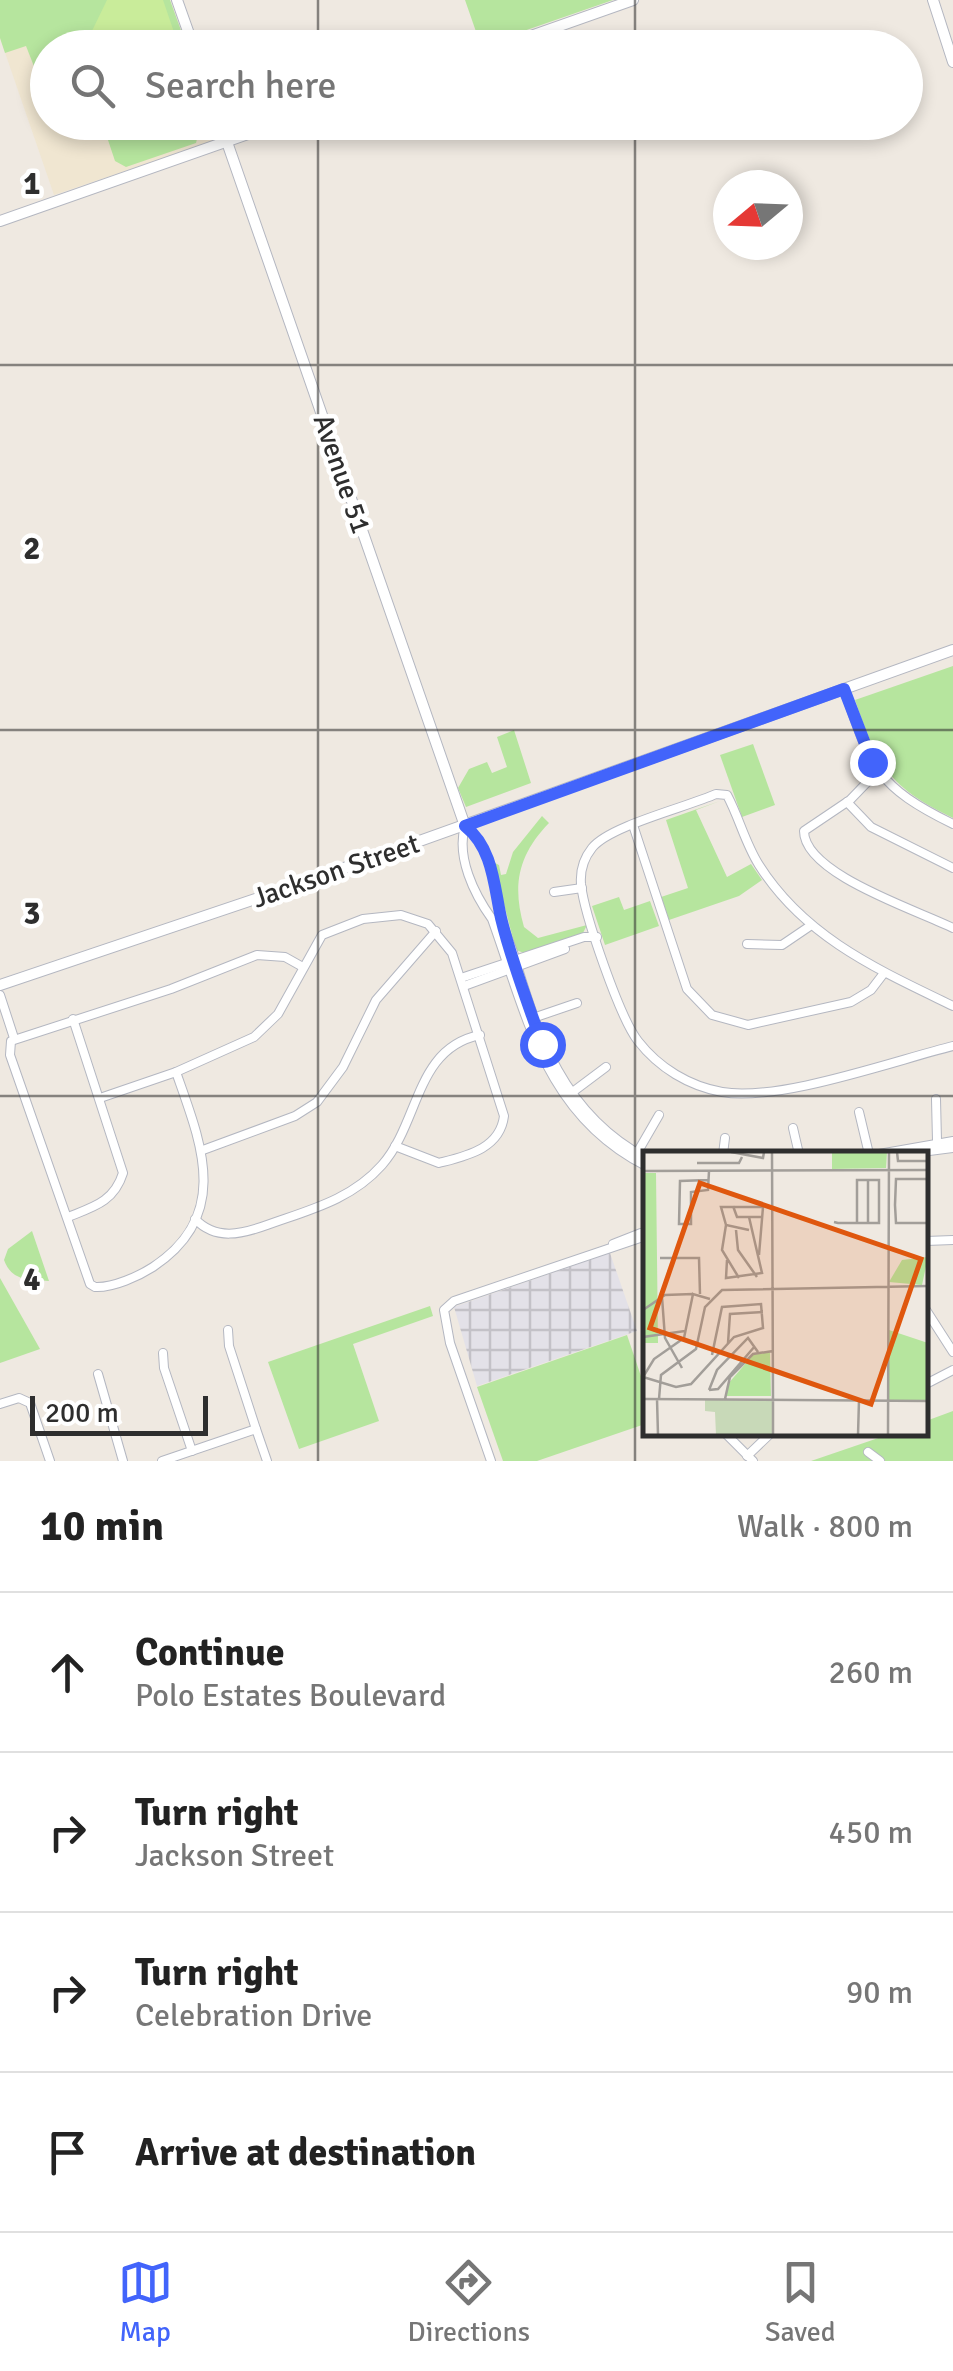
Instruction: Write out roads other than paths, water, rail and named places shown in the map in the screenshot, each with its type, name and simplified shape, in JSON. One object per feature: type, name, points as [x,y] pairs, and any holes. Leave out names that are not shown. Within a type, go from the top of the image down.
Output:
[{"type":"street","points":[[177,0],[188,30]]},
{"type":"street","points":[[548,30],[634,0]]},
{"type":"street","points":[[933,0],[953,62]]},
{"type":"street","points":[[0,221],[232,140]]},
{"type":"street","name":"Avenue 51","points":[[227,142],[465,826]]},
{"type":"street","name":"Jackson Street","points":[[0,985],[465,826],[953,650]]},
{"type":"street","points":[[844,689],[877,772],[902,798],[953,824]]},
{"type":"street","points":[[877,772],[847,802],[811,824],[803,836],[818,860],[848,879],[953,928]]},
{"type":"street","points":[[953,1006],[884,973],[810,926],[761,869],[723,793],[606,835],[583,864],[582,888],[622,1012],[638,1041],[672,1072],[712,1090],[764,1092],[953,1046]]},
{"type":"street","points":[[847,802],[871,827],[953,868]]},
{"type":"street","points":[[633,825],[686,990],[702,1008],[722,1020],[762,1023],[851,1002],[870,990],[884,973]]},
{"type":"street","points":[[643,1164],[602,1139],[562,1096],[535,1047],[512,965],[488,860],[477,835],[465,826],[461,840],[467,868],[512,965],[547,1056],[570,1094],[597,1124],[641,1155],[658,1115]]},
{"type":"street","points":[[554,892],[582,888]]},
{"type":"street","points":[[100,1098],[176,1072],[264,1030],[278,1014],[322,935],[363,919],[402,914],[417,918],[436,931],[452,953],[503,1108],[497,1136],[471,1154],[439,1164],[395,1146]]},
{"type":"street","points":[[746,944],[782,945],[810,926]]},
{"type":"street","points":[[204,1150],[295,1116],[317,1102],[344,1067],[376,1000],[436,931]]},
{"type":"street","points":[[462,982],[584,937],[597,937]]},
{"type":"street","points":[[14,1038],[172,989],[257,955],[285,957],[302,966]]},
{"type":"street","points":[[0,996],[14,1038],[10,1055],[90,1284],[102,1288],[145,1272],[183,1241],[195,1219],[206,1175],[204,1150],[176,1072]]},
{"type":"street","points":[[534,1018],[576,1003]]},
{"type":"street","points":[[68,1218],[113,1195],[123,1174],[72,1019]]},
{"type":"street","points":[[195,1219],[216,1232],[242,1234],[335,1201],[362,1184],[395,1146],[440,1053],[462,1039],[480,1036]]},
{"type":"street","points":[[570,1094],[606,1067]]},
{"type":"street","points":[[936,1099],[937,1141]]},
{"type":"street","points":[[859,1112],[868,1151]]},
{"type":"street","points":[[793,1128],[799,1151]]},
{"type":"street","points":[[723,1151],[725,1138]]},
{"type":"street","points":[[892,1151],[937,1141],[953,1144]]},
{"type":"street","points":[[920,1151],[953,1144]]},
{"type":"street","points":[[491,1461],[447,1333],[444,1310],[454,1301],[643,1235]]},
{"type":"street","points":[[928,1241],[953,1240]]},
{"type":"street","points":[[928,1313],[953,1352]]},
{"type":"street","points":[[228,1330],[267,1461]]},
{"type":"street","points":[[163,1353],[192,1451]]},
{"type":"street","points":[[928,1383],[953,1370]]},
{"type":"street","points":[[98,1374],[123,1461]]},
{"type":"street","points":[[0,1404],[19,1398],[30,1402],[50,1461]]},
{"type":"street","points":[[162,1461],[256,1429]]},
{"type":"street","points":[[728,1436],[750,1458],[768,1436]]},
{"type":"street","points":[[868,1452],[880,1461]]}]
